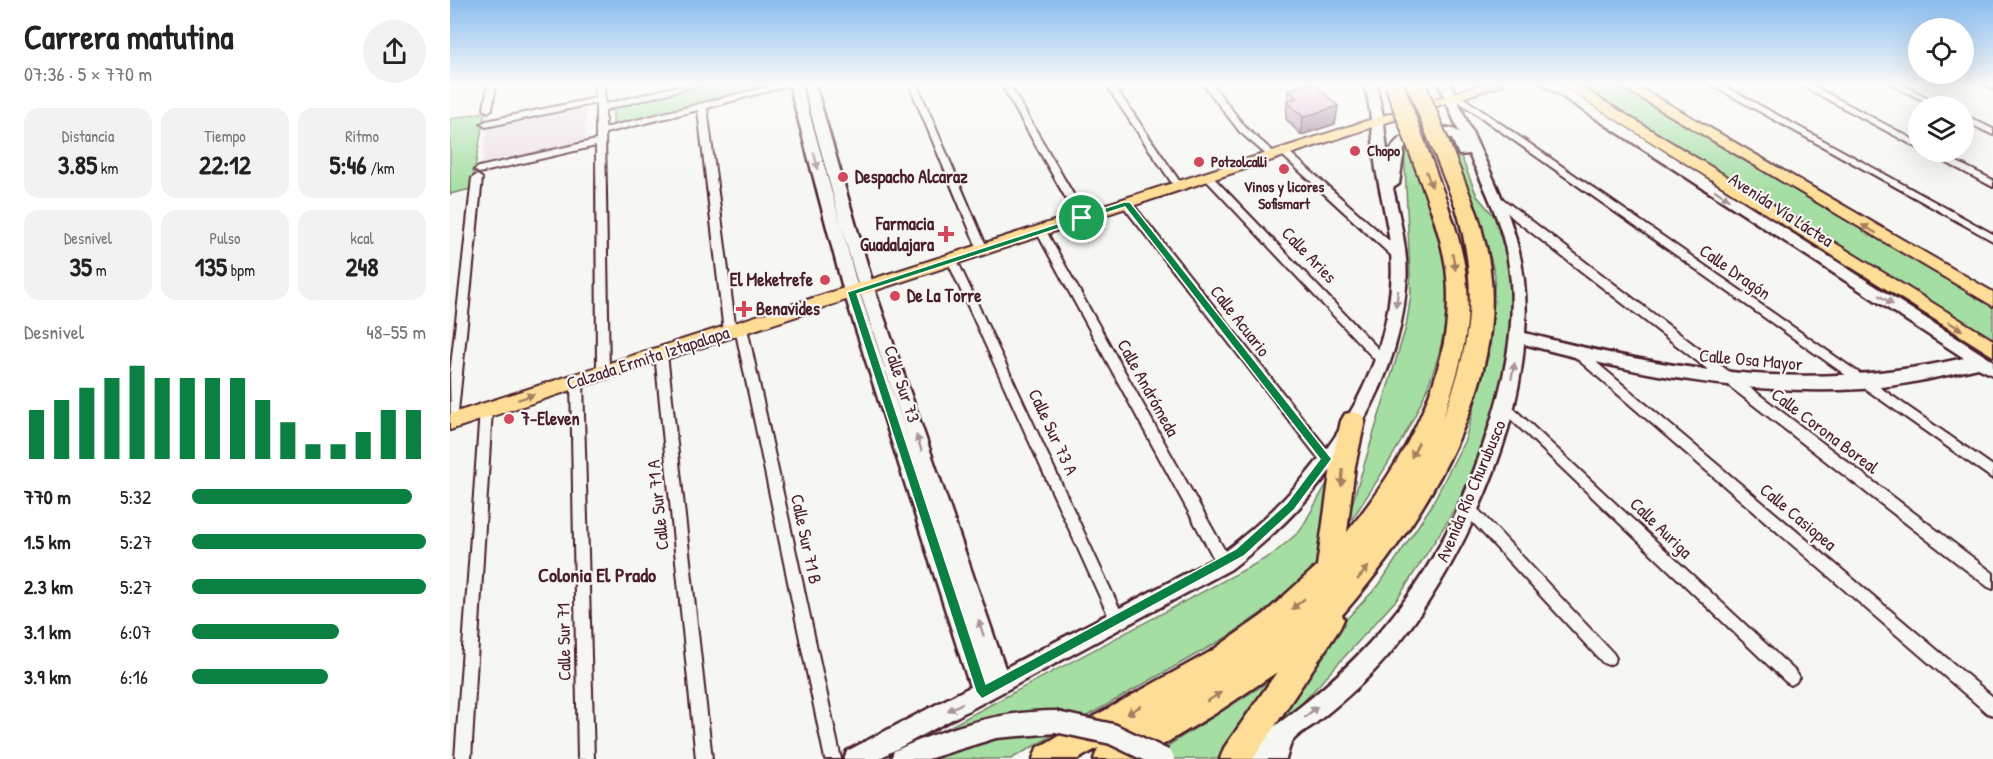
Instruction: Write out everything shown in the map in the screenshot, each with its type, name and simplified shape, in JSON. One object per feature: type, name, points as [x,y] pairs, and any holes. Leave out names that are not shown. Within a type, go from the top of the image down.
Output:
[{"type":"highway","points":[[1411,119],[1451,205]]},
{"type":"highway","points":[[1235,759],[1317,640],[1336,586],[1362,535],[1408,465],[1445,376],[1455,325],[1458,279],[1450,242],[1451,205],[1426,119]]},
{"type":"highway","points":[[1109,759],[1263,664],[1296,640],[1336,586],[1343,466],[1353,421]]},
{"type":"highway","points":[[1048,759],[1218,662],[1336,586]]},
{"type":"main road","name":"Calle Sur 73","points":[[806,119],[859,290],[991,688]]},
{"type":"main road","name":"Calle Sur 73","points":[[817,119],[859,290]]},
{"type":"main road","name":"Calzada Ermita Iztapalapa","points":[[451,422],[1386,119]]},
{"type":"main road","name":"Avenida Río Churubusco","points":[[1247,759],[1283,735],[1356,675],[1402,624],[1443,560],[1468,508],[1505,407],[1519,338],[1518,276],[1498,204],[1463,119]]},
{"type":"main road","name":"Avenida Vía Láctea","points":[[1604,119],[1987,365]]},
{"type":"main road","name":"Avenida Vía Láctea","points":[[1624,119],[1993,349]]},
{"type":"main road","name":"Avenida Vía Láctea","points":[[1685,119],[1993,300]]},
{"type":"main road","points":[[855,759],[1224,563],[1271,526],[1308,485],[1353,421],[1382,360],[1397,303],[1399,256],[1383,168],[1378,122]]},
{"type":"main road","points":[[1390,200],[1395,151],[1399,144],[1442,129],[1458,137],[1481,190],[1498,204]]},
{"type":"main road","name":"Calle Osa Mayor","points":[[1519,338],[1580,355],[1731,382],[1790,386],[1865,384],[1987,365]]},
{"type":"main road","points":[[902,759],[968,733],[991,727],[1037,722],[1080,725],[1104,730],[1148,749],[1164,759]]},
{"type":"main road","points":[[1275,759],[1283,735]]},
{"type":"street","points":[[486,124],[511,119]]},
{"type":"street","points":[[601,119],[603,372]]},
{"type":"street","points":[[451,422],[478,174],[658,119]]},
{"type":"street","name":"Calle Sur 71 B","points":[[704,119],[735,330],[832,759]]},
{"type":"street","points":[[928,119],[983,250]]},
{"type":"street","points":[[1025,119],[1082,218]]},
{"type":"street","points":[[1133,119],[1179,187]]},
{"type":"street","points":[[1235,119],[1243,130],[1279,154],[1399,256]]},
{"type":"street","name":"Calle Dragón","points":[[1485,119],[1993,473]]},
{"type":"street","points":[[1778,119],[1993,238]]},
{"type":"street","points":[[1870,119],[1908,140]]},
{"type":"street","points":[[1974,123],[1993,132]]},
{"type":"street","points":[[1950,162],[1993,184]]},
{"type":"street","name":"Calle Aries","points":[[1208,177],[1382,360]]},
{"type":"street","name":"Calle Acuario","points":[[1127,204],[1327,459]]},
{"type":"street","name":"Calle Corona Boreal","points":[[1498,204],[1518,217],[1993,582]]},
{"type":"street","name":"Calle Andrómeda","points":[[1041,231],[1224,563]]},
{"type":"street","name":"Calle Sur 73 A","points":[[952,260],[1118,621]]},
{"type":"street","name":"Calle Sur 71 A","points":[[661,354],[704,759]]},
{"type":"street","name":"Calle Casiopea","points":[[1580,355],[1993,707]]},
{"type":"street","name":"Calle Sur 71","points":[[577,381],[586,759]]},
{"type":"street","name":"Calle Auriga","points":[[1505,407],[1791,677]]},
{"type":"street","points":[[463,759],[486,410]]},
{"type":"street","points":[[1468,508],[1608,658]]},
{"type":"shaded area","points":[[526,119],[586,119],[585,143],[482,166],[487,128]]},
{"type":"green space","points":[[450,119],[484,119],[471,189],[450,194]]},
{"type":"green space","points":[[613,119],[639,119],[613,126]]},
{"type":"green space","points":[[1631,119],[1680,119],[1993,304],[1993,344]]},
{"type":"green space","points":[[1445,135],[1454,139],[1477,196],[1494,216],[1513,278],[1509,355],[1485,448],[1449,519],[1398,598],[1295,711],[1264,735],[1336,630],[1379,585],[1430,508],[1465,440],[1490,349],[1495,275],[1480,220]]},
{"type":"green space","points":[[1404,143],[1428,202],[1442,248],[1447,300],[1443,336],[1434,371],[1403,439],[1344,531],[1406,327],[1411,295]]},
{"type":"green space","points":[[1330,478],[1315,567],[1283,598],[1227,637],[1011,759],[902,759],[900,753],[1272,555],[1300,531]]},
{"type":"green space","points":[[1282,673],[1218,759],[1147,759]]},
{"type":"place","name":"Chopo","points":[[1355,151]]},
{"type":"place","name":"Potzolcalli","points":[[1199,162]]},
{"type":"place","name":"Vinos y licores Sofismart","points":[[1284,169]]},
{"type":"place","name":"Despacho Alcaraz","points":[[843,177]]},
{"type":"place","name":"Farmacia Guadalajara","points":[[946,234]]},
{"type":"place","name":"El Meketrefe","points":[[825,280]]},
{"type":"place","name":"De La Torre","points":[[895,296]]},
{"type":"place","name":"Benavides","points":[[744,309]]},
{"type":"place","name":"7-Eleven","points":[[509,419]]},
{"type":"district","name":"Colonia El Prado","points":[[597,575]]},
{"type":"route","points":[[1127,204],[1327,459],[1290,506],[1240,553],[1118,621],[982,692],[852,292],[1082,218],[1127,204]]}]
